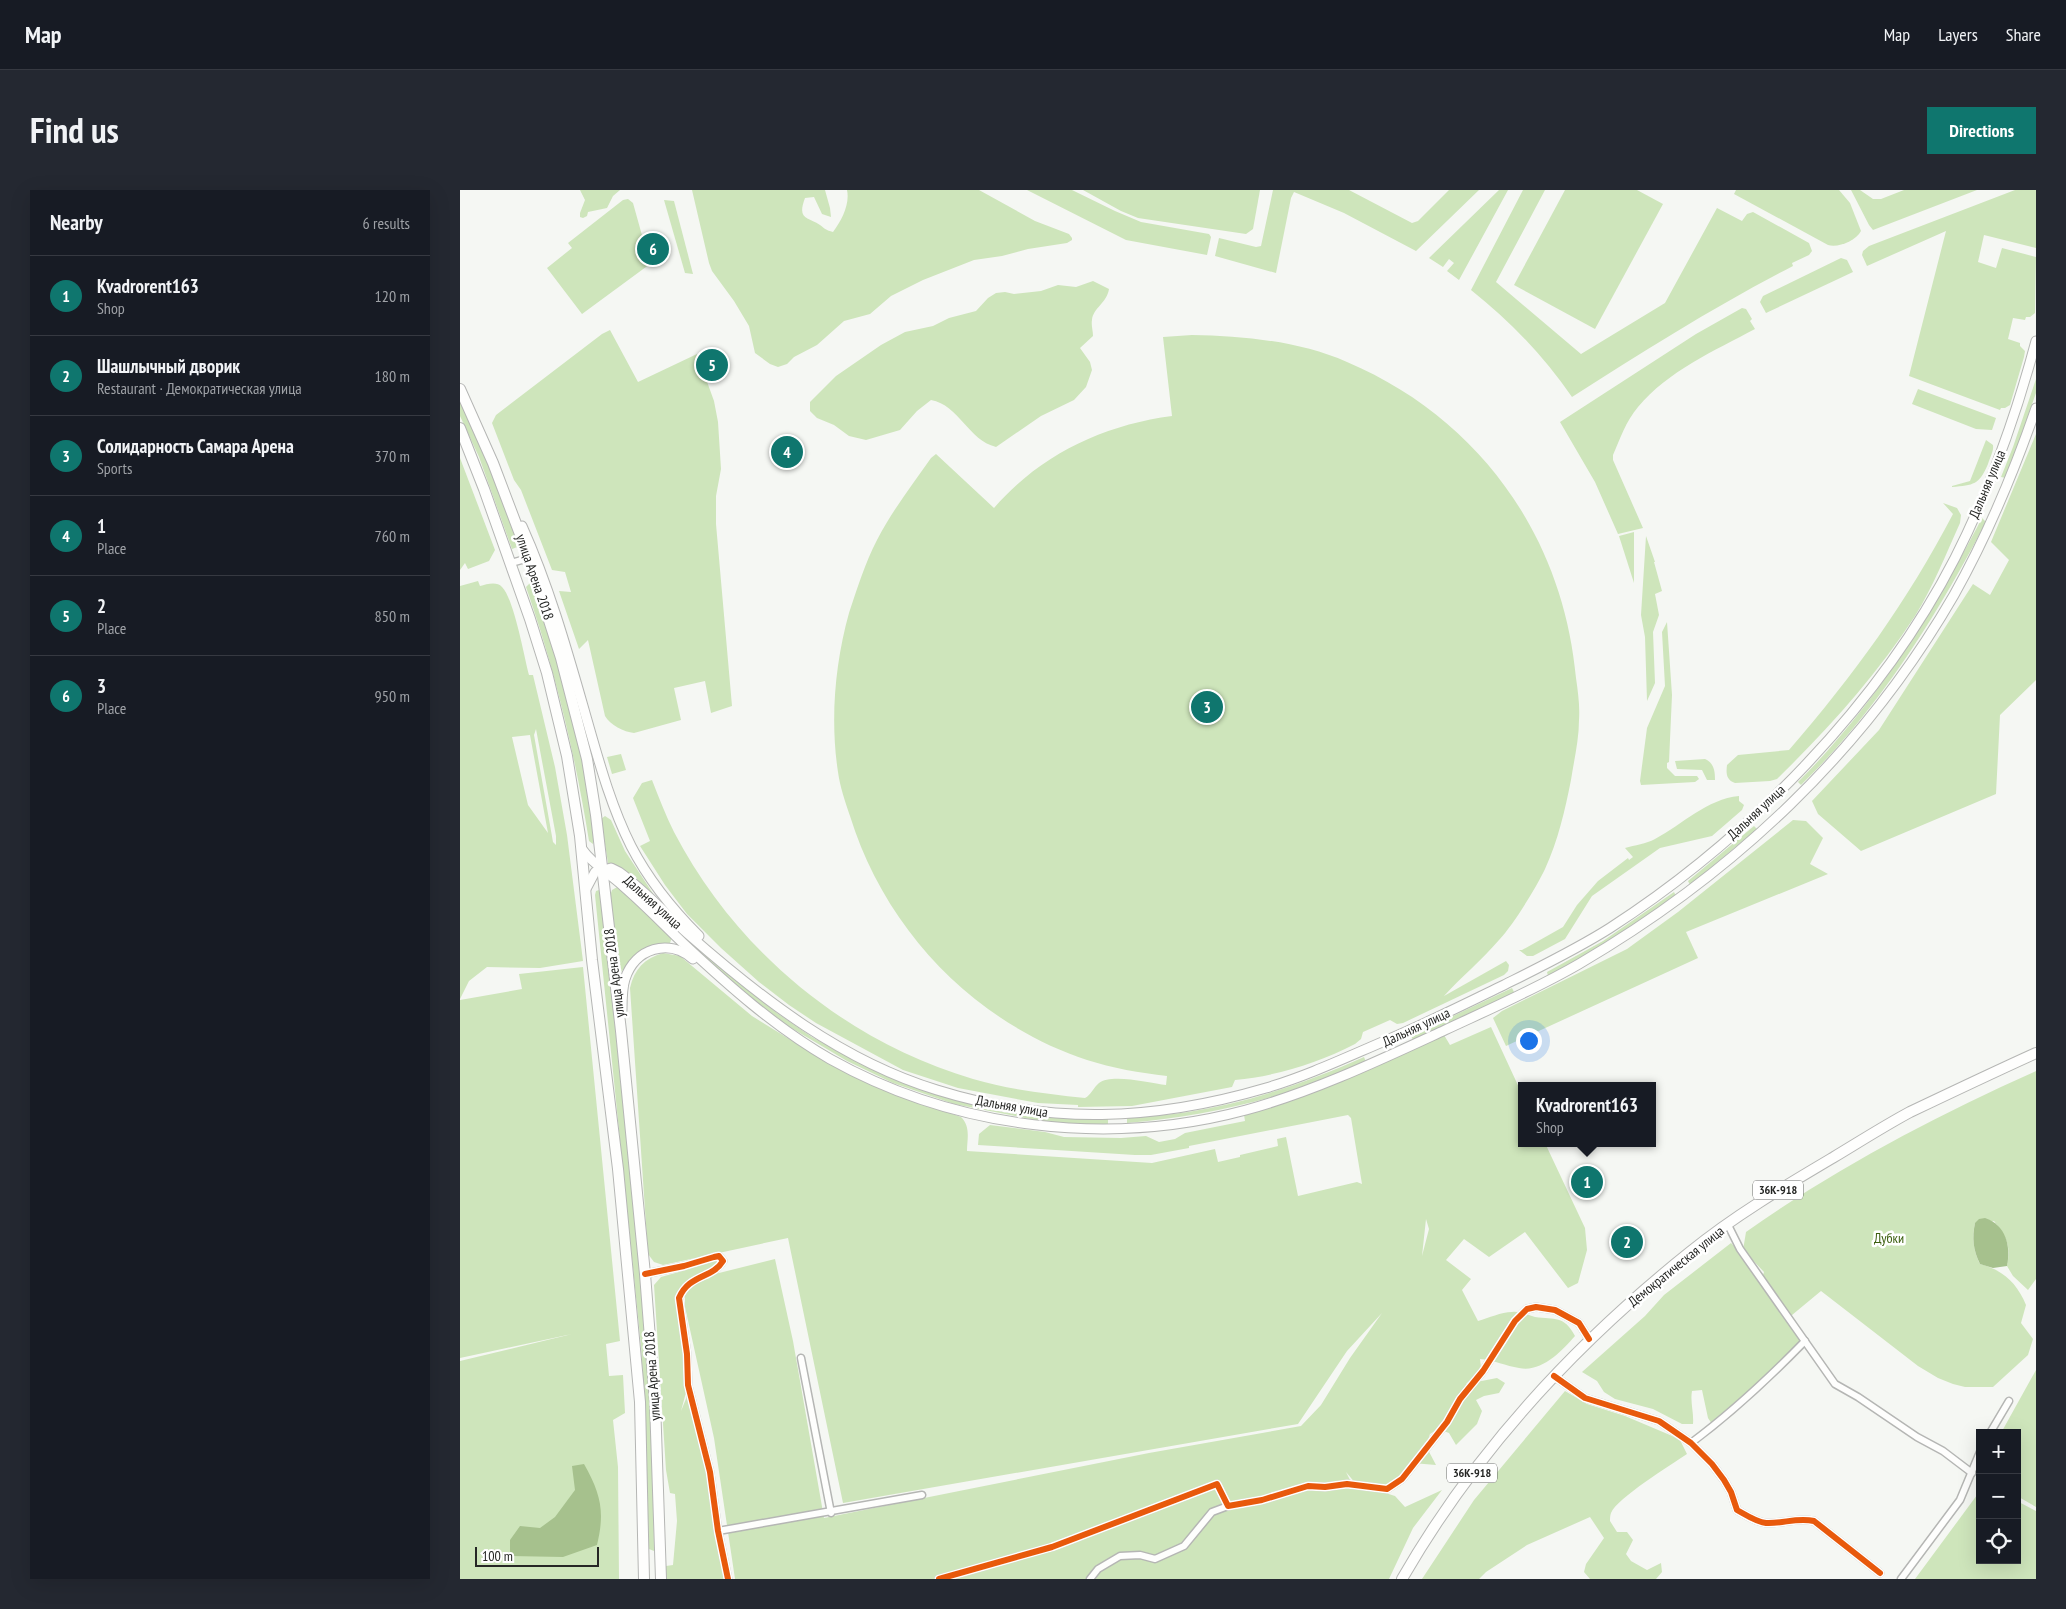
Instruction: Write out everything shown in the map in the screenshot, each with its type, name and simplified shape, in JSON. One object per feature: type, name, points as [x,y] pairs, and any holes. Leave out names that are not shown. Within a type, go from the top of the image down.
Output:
[{"type":"main road","name":"Дальняя улица","points":[[602,869],[611,868],[629,879],[738,976],[802,1024],[864,1061],[894,1075],[939,1091],[1017,1110],[1090,1116],[1134,1115],[1223,1099],[1269,1087],[1313,1072],[1382,1042],[1525,974],[1610,928],[1677,881],[1769,801],[1809,761],[1866,695],[1897,653],[1941,583],[1980,504],[2010,428],[2025,384],[2036,341]]},
{"type":"main road","name":"улица Арена 2018","points":[[460,389],[493,463],[529,558],[561,658],[587,759],[621,1031],[645,1274],[654,1402],[660,1579]]},
{"type":"main road","name":"Дальняя улица","points":[[602,869],[620,882],[708,966],[768,1017],[827,1057],[869,1079],[907,1094],[976,1114],[1018,1122],[1082,1129],[1167,1125],[1247,1110],[1334,1081],[1532,988],[1585,960],[1685,894],[1726,864],[1782,814],[1823,773],[1892,688],[1952,599],[1996,511],[2023,446],[2036,408]]},
{"type":"main road","name":"улица Арена 2018","points":[[460,428],[511,563],[547,672],[567,756],[582,849],[592,960],[618,1169],[640,1402],[644,1579]]},
{"type":"main road","points":[[493,463],[537,562],[556,614],[609,792],[632,847],[662,894],[683,919],[738,976]]},
{"type":"main road","points":[[1980,504],[1996,511]]},
{"type":"main road","points":[[1769,801],[1782,814]]},
{"type":"main road","points":[[582,849],[587,857],[602,869],[595,872],[586,889]]},
{"type":"main road","points":[[1677,881],[1685,894]]},
{"type":"main road","points":[[621,1031],[623,990],[630,967],[645,953],[652,949],[664,947],[675,948],[686,953],[742,1002],[768,1017]]},
{"type":"main road","points":[[1525,974],[1532,988]]},
{"type":"main road","points":[[1382,1042],[1388,1057]]},
{"type":"main road","name":"Демократическая улица","points":[[1402,1579],[1420,1548],[1471,1473],[1554,1376],[1589,1339],[1691,1251],[1776,1191],[1908,1113],[2036,1053]]},
{"type":"main road","points":[[1116,1115],[1117,1128]]},
{"type":"street","points":[[511,563],[529,558]]},
{"type":"street","points":[[1728,1225],[1740,1249],[1835,1384],[1858,1397],[1917,1437],[1943,1451],[1972,1473]]},
{"type":"street","points":[[645,1274],[719,1256],[723,1261],[716,1270],[702,1275],[689,1283],[679,1298],[687,1354],[688,1384],[710,1472],[718,1532],[728,1579]]},
{"type":"street","points":[[1090,1579],[1098,1570],[1120,1556],[1140,1555],[1155,1559],[1184,1546],[1212,1512],[1228,1506],[1262,1500],[1308,1486],[1325,1488],[1348,1484],[1387,1489],[1402,1479],[1447,1422],[1460,1399],[1484,1371],[1514,1321],[1527,1309],[1536,1307],[1555,1310],[1579,1322],[1589,1339]]},
{"type":"street","points":[[1692,1443],[1728,1416],[1763,1385],[1806,1341]]},
{"type":"street","points":[[801,1358],[831,1513]]},
{"type":"street","points":[[1554,1376],[1585,1398],[1659,1421],[1692,1443],[1724,1480],[1731,1492],[1737,1510],[1766,1523],[1803,1518],[1814,1521],[1880,1573]]},
{"type":"street","points":[[1992,1429],[2009,1401]]},
{"type":"street","points":[[1901,1579],[1960,1500],[1976,1462]]},
{"type":"street","points":[[939,1579],[1052,1546],[1216,1484],[1228,1506]]},
{"type":"street","points":[[718,1532],[922,1495]]},
{"type":"green space","points":[[580,190],[620,190],[613,196],[607,208],[588,212],[587,216],[583,218],[580,217],[580,213],[585,200]]},
{"type":"green space","points":[[692,190],[825,190],[831,217],[822,214],[814,197],[805,198],[802,210],[807,218],[833,232],[844,212],[848,195],[847,190],[979,190],[1035,221],[1069,234],[1072,240],[1067,243],[974,260],[923,280],[891,296],[870,314],[844,321],[817,345],[794,357],[787,364],[778,367],[770,364],[755,353],[749,326],[734,301],[712,271]]},
{"type":"green space","points":[[1027,190],[1072,190],[1141,222],[1209,234],[1211,237],[1207,255],[1126,240]]},
{"type":"green space","points":[[1083,190],[1260,190],[1253,229],[1246,234],[1138,218]]},
{"type":"green space","points":[[1273,190],[1349,190],[1412,223],[1418,221],[1449,190],[1479,190],[1416,251],[1344,213],[1294,192],[1291,198],[1276,273],[1215,256],[1219,238],[1256,247],[1261,246]]},
{"type":"green space","points":[[1499,190],[1508,190],[1459,280],[1447,271],[1454,263],[1449,259],[1443,267],[1429,258]]},
{"type":"green space","points":[[1523,190],[1545,190],[1496,282],[1581,354],[1665,303],[1717,208],[1742,221],[1747,214],[1753,212],[1809,243],[1812,251],[1809,255],[1792,263],[1793,266],[1709,312],[1572,397],[1550,367],[1526,340],[1471,290]]},
{"type":"green space","points":[[1565,190],[1637,190],[1663,204],[1595,329],[1514,285]]},
{"type":"green space","points":[[1736,190],[1839,190],[1850,203],[1861,231],[1859,235],[1846,243],[1828,245],[1734,194]]},
{"type":"green space","points":[[1851,190],[1860,190],[1873,199],[1881,199],[1904,190],[1977,190],[1873,230]]},
{"type":"green space","points":[[2015,190],[2036,190],[2036,248],[1984,235],[1978,262],[1996,268],[2002,248],[2036,257],[2035,313],[2030,317],[2026,317],[2025,320],[2013,318],[2008,339],[2020,343],[2020,346],[2025,351],[2010,405],[2000,410],[1909,376],[1946,231],[1867,266],[1862,255],[1863,251],[1869,246]]},
{"type":"green space","points":[[628,199],[633,203],[650,264],[582,314],[547,268],[572,248],[568,243],[623,200]]},
{"type":"green space","points":[[664,200],[674,201],[693,274],[685,273]]},
{"type":"green space","points":[[1841,258],[1847,260],[1853,272],[1766,313],[1760,302],[1763,296]]},
{"type":"green space","points":[[1093,281],[1109,289],[1106,298],[1093,316],[1093,336],[1080,348],[1090,362],[1092,370],[1086,387],[1074,400],[1041,416],[996,447],[978,437],[949,408],[931,400],[917,411],[900,430],[866,440],[849,436],[834,425],[817,418],[810,411],[810,402],[836,376],[881,345],[905,332],[933,326],[949,318],[976,311],[988,298],[996,293],[1014,294],[1041,291],[1058,285],[1076,287]]},
{"type":"green space","points":[[1742,308],[1746,309],[1755,329],[1677,372],[1650,394],[1634,412],[1627,424],[1613,455],[1613,460],[1643,528],[1618,534],[1595,482],[1560,422],[1696,334]]},
{"type":"green space","points":[[610,330],[638,382],[697,354],[714,401],[718,422],[721,469],[716,496],[716,524],[732,706],[711,713],[705,681],[674,688],[681,720],[634,733],[618,728],[605,716],[588,640],[579,649],[559,591],[571,592],[565,572],[552,570],[521,490],[514,480],[492,423],[496,415],[602,334]]},
{"type":"green space","points":[[1192,335],[1251,338],[1291,344],[1347,362],[1394,386],[1437,415],[1474,449],[1506,488],[1533,530],[1553,577],[1568,626],[1576,678],[1579,728],[1571,780],[1564,814],[1550,858],[1536,886],[1505,933],[1486,955],[1444,996],[1506,961],[1509,965],[1508,971],[1504,975],[1403,1023],[1397,1024],[1390,1020],[1363,1032],[1361,1039],[1355,1044],[1312,1063],[1282,1072],[1235,1080],[1232,1087],[1132,1106],[1078,1107],[1078,1105],[1038,1103],[958,1088],[903,1070],[816,1023],[789,1005],[759,982],[687,914],[665,885],[640,846],[650,841],[633,798],[642,783],[652,780],[674,832],[699,875],[729,915],[762,952],[799,986],[838,1016],[881,1041],[926,1062],[973,1079],[1029,1091],[1085,1098],[1099,1083],[1105,1080],[1131,1079],[1166,1085],[1167,1076],[1126,1070],[1097,1063],[1046,1043],[1007,1022],[971,996],[939,966],[910,933],[886,896],[866,857],[850,816],[840,783],[834,732],[834,712],[837,672],[844,632],[865,567],[889,519],[931,458],[936,454],[994,508],[1012,489],[1032,473],[1052,458],[1074,446],[1097,435],[1122,427],[1146,420],[1172,416],[1163,337]]},
{"type":"green space","points":[[2036,379],[2036,393],[2006,478],[2001,477],[2013,447]]},
{"type":"green space","points":[[1918,389],[1996,418],[1992,430],[1976,429],[1912,404]]},
{"type":"green space","points":[[460,396],[489,462],[520,546],[512,549],[479,457],[460,416]]},
{"type":"green space","points":[[2036,434],[2036,680],[2000,715],[1996,794],[1861,851],[1818,814],[1812,801],[1879,730],[1973,584],[1990,595],[2009,560],[1991,542]]},
{"type":"green space","points":[[1986,440],[1993,445],[1993,450],[1982,476],[1975,483],[1952,487],[1970,481]]},
{"type":"green space","points":[[460,458],[495,550],[489,561],[468,569],[465,563],[460,570]]},
{"type":"green space","points":[[1943,503],[1957,508],[1961,515],[1960,523],[1922,605],[1868,681],[1815,741],[1777,779],[1735,783],[1730,780],[1727,773],[1727,765],[1738,755],[1789,750],[1836,694],[1898,608],[1953,514]]},
{"type":"green space","points":[[1982,518],[1986,522],[1967,557],[1904,661],[1856,725],[1801,785],[1798,782],[1852,722],[1900,657],[1943,589]]},
{"type":"green space","points":[[1634,532],[1634,583],[1619,536]]},
{"type":"green space","points":[[1646,536],[1662,591],[1655,594],[1659,615],[1653,632],[1655,683],[1647,701],[1645,637],[1641,615]]},
{"type":"green space","points":[[478,581],[480,586],[500,585],[511,603],[529,675],[533,675],[555,767],[567,835],[583,961],[540,968],[487,967],[469,981],[460,999],[460,586]],"holes":[[[536,729],[556,836],[556,845],[553,842],[534,735]],[[530,735],[548,833],[528,805],[512,737]]]},
{"type":"green space","points":[[530,583],[532,584],[559,666],[579,745],[595,834],[593,844],[589,841],[571,744],[555,681],[526,587]]},
{"type":"green space","points":[[1667,622],[1672,695],[1669,762],[1667,763],[1667,768],[1675,776],[1697,776],[1699,779],[1695,782],[1641,785],[1647,728],[1665,686],[1662,632]]},
{"type":"green space","points":[[621,754],[626,770],[612,774],[607,757]]},
{"type":"green space","points":[[1705,759],[1713,768],[1715,780],[1707,780],[1702,770],[1677,769],[1675,761]]},
{"type":"green space","points":[[1739,796],[1739,801],[1744,805],[1742,810],[1712,836],[1660,848],[1592,896],[1565,939],[1533,956],[1527,956],[1519,950],[1563,927],[1577,905],[1598,881],[1628,858],[1629,860],[1633,857],[1625,848],[1652,841],[1706,807],[1727,798]]},
{"type":"green space","points":[[605,816],[611,820],[625,851],[654,895],[651,897],[608,863],[601,819]]},
{"type":"green space","points":[[1793,820],[1806,821],[1823,838],[1810,864],[1828,874],[1686,932],[1698,958],[1506,1046],[1493,1018],[1502,1011],[1627,949],[1678,912]]},
{"type":"green space","points":[[1754,826],[1757,829],[1690,885],[1688,881]]},
{"type":"green space","points":[[625,876],[741,984],[777,1013],[812,1037],[858,1062],[984,1106],[1021,1114],[1108,1118],[1108,1124],[1056,1124],[954,1104],[893,1083],[847,1061],[788,1026],[734,985],[622,880]]},
{"type":"green space","points":[[619,886],[672,937],[670,943],[657,944],[641,951],[621,972],[619,971],[610,896],[612,890]]},
{"type":"green space","points":[[599,890],[602,898],[648,1352],[653,1452],[654,1551],[649,1549],[641,1346],[595,895],[596,891]]},
{"type":"green space","points":[[1674,892],[1676,896],[1597,948],[1548,976],[1547,972],[1603,941]]},
{"type":"green space","points":[[663,953],[680,956],[752,1016],[833,1066],[880,1089],[961,1117],[967,1129],[967,1151],[1152,1163],[1215,1149],[1218,1162],[1278,1146],[1277,1139],[1286,1137],[1298,1196],[1357,1182],[1362,1184],[1351,1118],[1348,1115],[1151,1155],[978,1145],[979,1134],[990,1125],[1045,1132],[1064,1137],[1121,1138],[1146,1136],[1159,1142],[1175,1139],[1185,1133],[1245,1121],[1244,1115],[1321,1089],[1444,1035],[1450,1045],[1491,1027],[1518,1085],[1518,1147],[1547,1147],[1585,1228],[1587,1250],[1578,1283],[1568,1288],[1525,1232],[1489,1257],[1464,1239],[1446,1260],[1471,1279],[1462,1290],[1478,1321],[1504,1313],[1518,1312],[1563,1322],[1571,1329],[1575,1336],[1550,1360],[1527,1369],[1480,1359],[1481,1368],[1466,1384],[1497,1378],[1505,1383],[1499,1393],[1476,1400],[1482,1411],[1477,1424],[1456,1445],[1449,1433],[1438,1429],[1430,1434],[1426,1446],[1436,1465],[1412,1463],[1398,1482],[1379,1487],[1356,1484],[1346,1472],[1350,1480],[1328,1484],[1376,1490],[1395,1496],[1405,1507],[1442,1490],[1413,1528],[1389,1579],[735,1579],[714,1438],[685,1307],[685,1290],[679,1298],[679,1329],[688,1385],[681,1411],[690,1389],[695,1406],[726,1579],[666,1579],[666,1566],[673,1565],[677,1521],[675,1494],[670,1493],[666,1470],[654,1285],[661,1277],[686,1270],[701,1260],[717,1261],[716,1270],[711,1275],[775,1259],[793,1341],[824,1518],[1149,1453],[1301,1426],[1321,1405],[1350,1358],[1382,1313],[1347,1351],[1298,1424],[843,1503],[788,1238],[663,1265],[654,1262],[648,1254],[630,988],[637,970],[651,958]],"holes":[[[1426,1219],[1429,1229],[1422,1256]]]},
{"type":"green space","points":[[583,967],[620,1341],[606,1344],[609,1376],[623,1375],[625,1413],[613,1420],[618,1467],[619,1579],[460,1579],[460,1361],[572,1334],[460,1358],[460,1000],[522,989],[519,974]]},
{"type":"green space","points":[[1512,988],[1515,994],[1413,1040],[1411,1036]]},
{"type":"green space","points":[[1364,1057],[1366,1062],[1308,1086],[1278,1095],[1214,1111],[1127,1123],[1127,1118],[1188,1112],[1233,1103],[1277,1091]]},
{"type":"green space","name":"Дубки","points":[[2036,1071],[2036,1279],[2028,1290],[2013,1276],[2007,1266],[2007,1242],[1994,1221],[1975,1223],[1974,1228],[1973,1239],[1980,1264],[1996,1270],[2014,1284],[2026,1305],[2021,1323],[2033,1339],[2028,1355],[1993,1387],[1965,1387],[1938,1378],[1918,1366],[1821,1291],[1786,1320],[1801,1341],[1747,1396],[1712,1424],[1708,1418],[1702,1390],[1692,1391],[1693,1424],[1682,1424],[1653,1409],[1615,1399],[1604,1392],[1597,1381],[1582,1372],[1645,1316],[1664,1295],[1731,1243],[1744,1256],[1755,1276],[1762,1278],[1764,1272],[1743,1250],[1746,1232],[1780,1209],[1887,1144],[1961,1106]]},
{"type":"green space","points":[[2036,1370],[2036,1507],[2021,1498],[2021,1429],[2003,1429]]},
{"type":"green space","points":[[1565,1391],[1587,1404],[1625,1416],[1680,1440],[1687,1454],[1623,1499],[1610,1516],[1610,1521],[1617,1532],[1627,1532],[1633,1540],[1626,1554],[1631,1561],[1647,1570],[1661,1563],[1662,1572],[1656,1579],[1590,1579],[1584,1572],[1586,1564],[1604,1538],[1590,1517],[1527,1545],[1486,1572],[1479,1579],[1422,1579],[1474,1500]]},
{"type":"green space","points":[[1976,1496],[1976,1564],[2021,1564],[2021,1503],[2036,1511],[2036,1579],[1915,1579]]},
{"type":"shaded area","points":[[1985,1218],[1998,1226],[2005,1237],[2008,1251],[2007,1266],[1993,1268],[1980,1264],[1973,1239],[1974,1228],[1975,1223],[1979,1219]]},
{"type":"shaded area","points":[[584,1464],[598,1494],[600,1503],[601,1523],[597,1545],[563,1557],[510,1556],[510,1540],[520,1526],[540,1528],[555,1517],[575,1490],[572,1466]]},
{"type":"cycle path","points":[[645,1274],[719,1256],[723,1261],[713,1271],[694,1280],[683,1290],[679,1298],[687,1354],[688,1385],[710,1472],[718,1531],[728,1579]]},
{"type":"cycle path","points":[[939,1579],[1052,1547],[1217,1484],[1228,1506],[1262,1500],[1308,1486],[1325,1487],[1347,1484],[1387,1489],[1402,1479],[1447,1422],[1460,1399],[1483,1371],[1515,1321],[1527,1309],[1536,1307],[1555,1310],[1579,1323],[1589,1339]]},
{"type":"cycle path","points":[[1554,1376],[1585,1398],[1659,1421],[1691,1443],[1712,1464],[1724,1480],[1731,1492],[1737,1510],[1755,1520],[1766,1523],[1814,1521],[1880,1573]]},
{"type":"place","name":"3","points":[[653,249]]},
{"type":"place","name":"2","points":[[712,365]]},
{"type":"place","name":"1","points":[[787,452]]},
{"type":"place","name":"Солидарность Самара Арена","points":[[1207,707]]},
{"type":"place","name":"Kvadrorent163","points":[[1587,1182]]},
{"type":"place","name":"Шашлычный дворик","points":[[1627,1242]]}]
